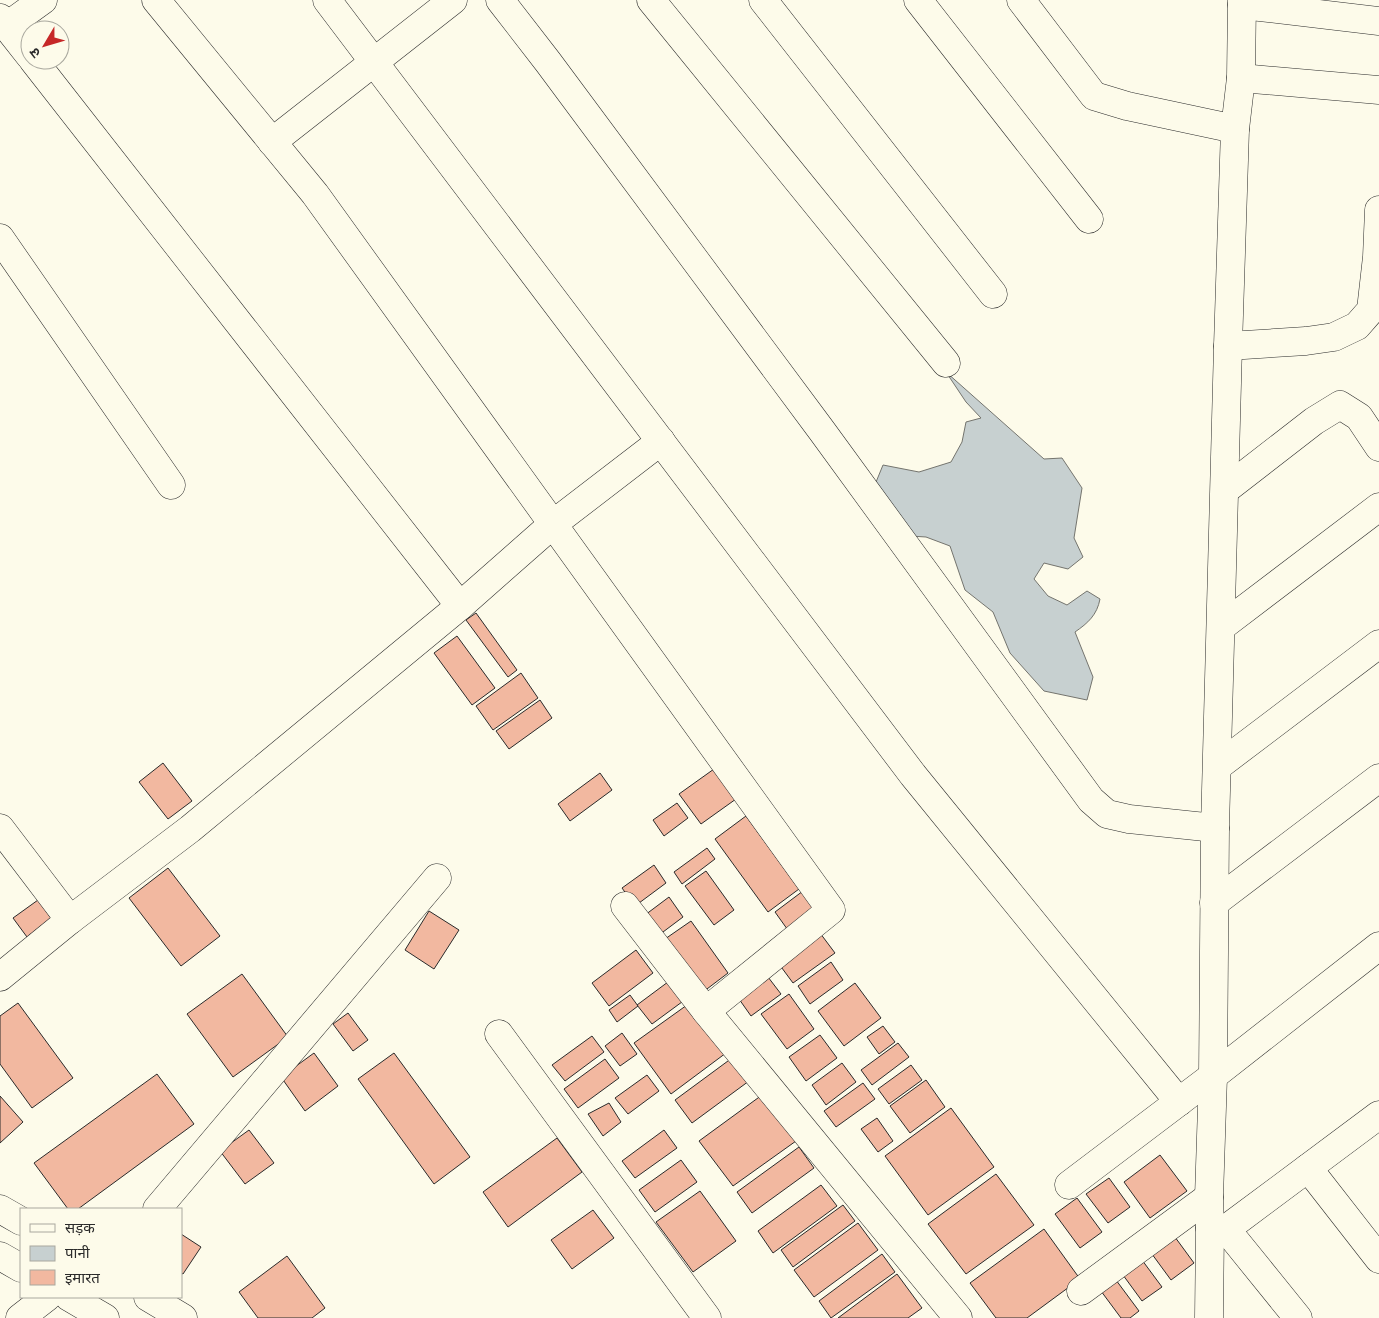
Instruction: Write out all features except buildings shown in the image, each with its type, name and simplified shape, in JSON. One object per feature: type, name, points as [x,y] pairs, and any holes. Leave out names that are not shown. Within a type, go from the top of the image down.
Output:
[{"type":"street","points":[[20,43],[3,22],[43,0]]},
{"type":"street","points":[[156,0],[315,194],[831,910],[706,1011]]},
{"type":"street","points":[[327,0],[913,775],[1179,1102]]},
{"type":"street","points":[[272,142],[453,0]]},
{"type":"street","points":[[500,0],[822,431],[1091,800],[1107,814],[1129,819],[1215,828]]},
{"type":"street","points":[[651,0],[946,363]]},
{"type":"street","points":[[763,0],[993,294]]},
{"type":"street","points":[[918,0],[1089,219]]},
{"type":"street","points":[[1021,0],[1094,96],[1127,106],[1235,129]]},
{"type":"street","points":[[1209,1318],[1218,1229],[1209,1197],[1213,1076],[1215,828],[1235,129],[1241,78],[1242,3],[1379,21]]},
{"type":"street","points":[[41,70],[460,606]]},
{"type":"street","points":[[1241,78],[1379,90]]},
{"type":"street","points":[[1228,346],[1334,337],[1357,326],[1371,310],[1378,258],[1379,210]]},
{"type":"street","points":[[0,238],[172,485]]},
{"type":"street","points":[[1225,490],[1314,421],[1340,405],[1359,416],[1379,447]]},
{"type":"street","points":[[0,977],[70,920],[190,829],[460,606],[553,524],[661,441]]},
{"type":"street","points":[[1221,627],[1379,507]]},
{"type":"street","points":[[1218,766],[1379,644]]},
{"type":"street","points":[[1214,903],[1379,778]]},
{"type":"street","points":[[0,828],[70,920]]},
{"type":"street","points":[[158,1208],[436,878]]},
{"type":"street","points":[[625,906],[706,1011],[958,1318]]},
{"type":"street","points":[[1069,1184],[1213,1076],[1379,946]]},
{"type":"street","points":[[499,1034],[707,1318]]},
{"type":"street","points":[[1218,1229],[1308,1168],[1379,1115]]},
{"type":"street","points":[[1308,1168],[1379,1259]]},
{"type":"street","points":[[1082,1291],[1209,1197]]},
{"type":"street","points":[[0,1208],[20,1220]]},
{"type":"street","points":[[1218,1229],[1298,1318]]},
{"type":"street","points":[[0,1256],[20,1267]]},
{"type":"street","points":[[20,1318],[46,1298]]},
{"type":"street","points":[[72,1298],[105,1318]]},
{"type":"street","points":[[150,1298],[183,1318]]},
{"type":"water","points":[[946,372],[1044,459],[1062,458],[1082,488],[1074,538],[1083,557],[1068,569],[1044,563],[1034,579],[1048,596],[1067,605],[1087,591],[1100,599],[1097,610],[1091,618],[1075,632],[1093,677],[1087,700],[1044,691],[1010,653],[993,612],[965,590],[950,546],[926,537],[910,536],[874,487],[883,465],[919,472],[951,462],[962,442],[966,422],[981,418],[966,402]]}]
